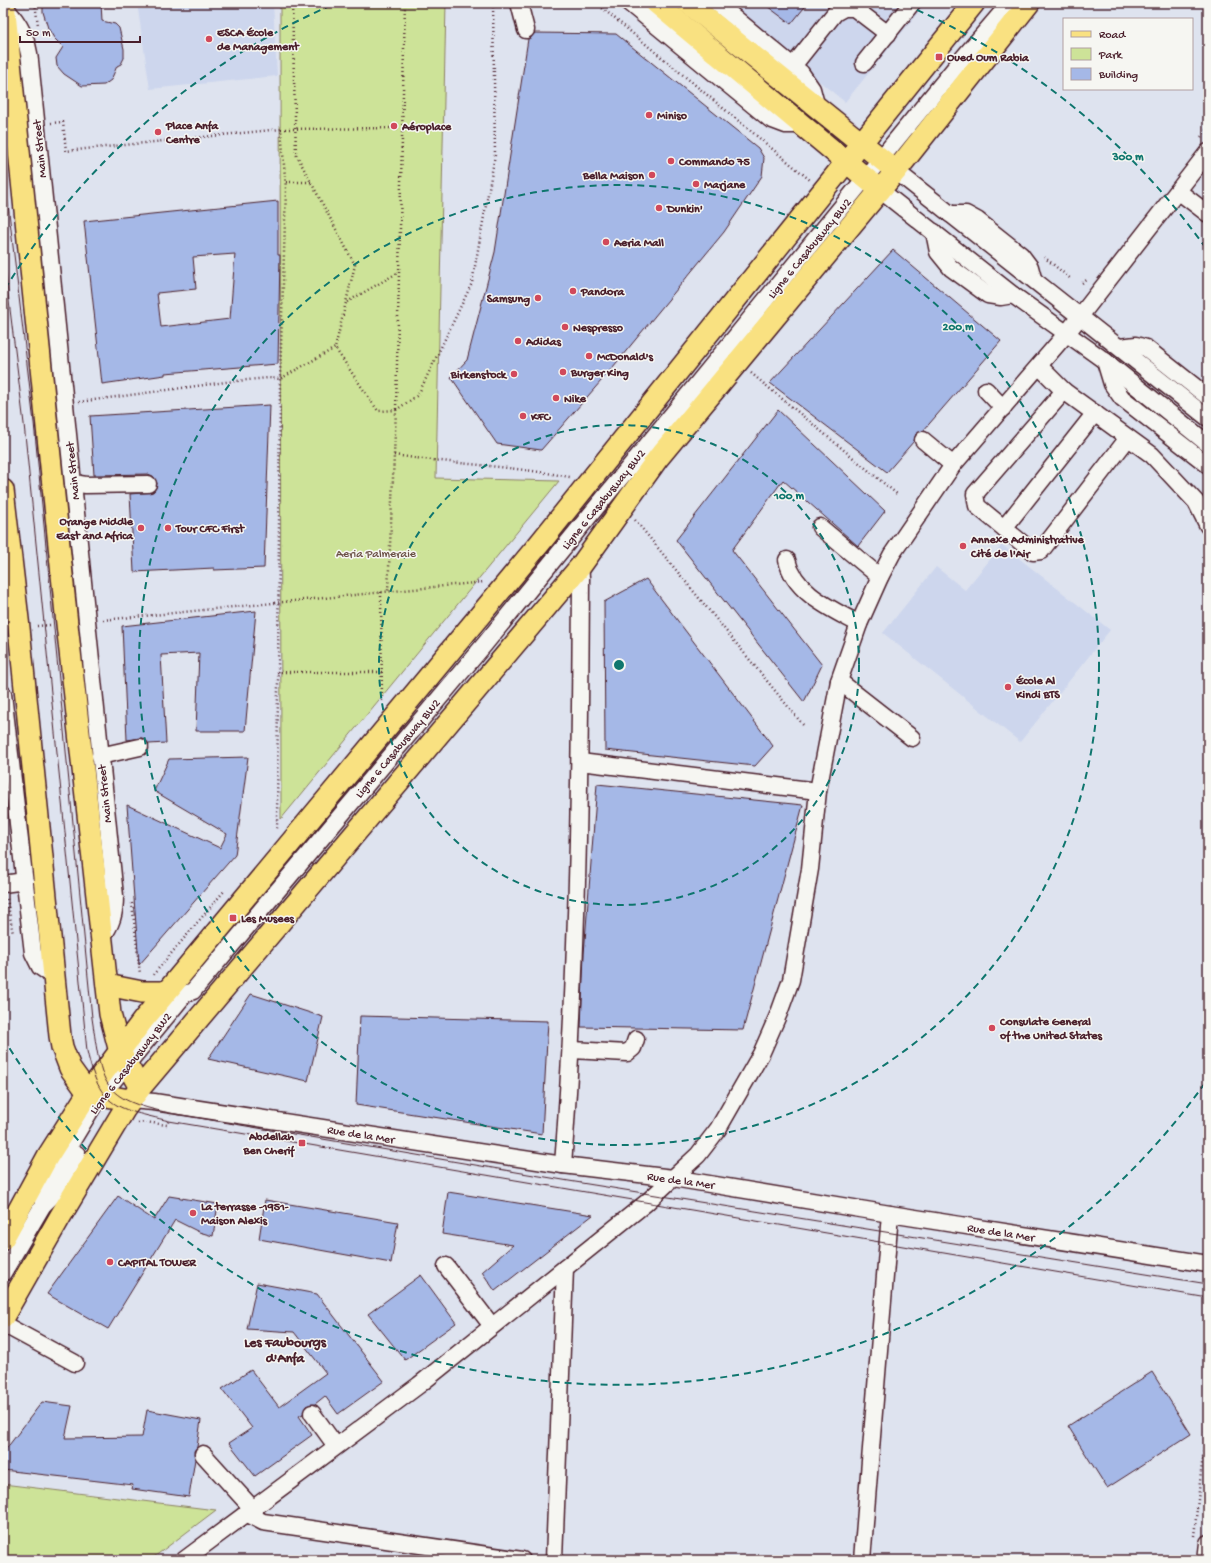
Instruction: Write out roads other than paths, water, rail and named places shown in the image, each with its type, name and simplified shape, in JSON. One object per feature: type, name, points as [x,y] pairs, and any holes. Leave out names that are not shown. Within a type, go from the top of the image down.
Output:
[{"type":"main road","points":[[656,3],[873,184]]},
{"type":"main road","points":[[688,3],[861,144],[889,165]]},
{"type":"main road","points":[[3,1317],[60,1217],[134,1080],[166,992],[510,579],[974,3]]},
{"type":"main road","points":[[3,1239],[33,1181],[100,1096],[134,1080],[580,567],[658,458],[873,184],[1029,3]]},
{"type":"main road","name":"Main Street","points":[[4,6],[77,623],[102,938],[112,1027],[134,1080]]},
{"type":"main road","points":[[3,490],[19,628],[53,976],[62,1047],[70,1068],[100,1096]]},
{"type":"main road","points":[[107,985],[142,992],[166,992]]},
{"type":"main road","points":[[100,1096],[134,1080]]},
{"type":"street","points":[[519,3],[526,30]]},
{"type":"street","points":[[629,3],[770,119],[786,125],[802,125]]},
{"type":"street","points":[[717,3],[794,66],[812,89],[817,108]]},
{"type":"street","points":[[864,63],[912,3]]},
{"type":"street","points":[[1010,3],[963,58],[889,165],[1208,418]]},
{"type":"street","name":"Main Street","points":[[4,6],[23,32],[29,51],[37,124],[73,483],[77,623],[100,756],[115,904],[112,922],[102,938]]},
{"type":"street","points":[[794,66],[835,13],[844,8],[854,8],[888,34]]},
{"type":"street","points":[[184,1560],[249,1510],[419,1385],[565,1268],[673,1178],[698,1155],[718,1129],[744,1086],[779,1013],[791,980],[802,920],[818,790],[838,681],[859,624],[880,577],[892,554],[953,465],[1067,333],[1208,152]]},
{"type":"street","points":[[873,184],[1013,295],[1105,361],[1208,444]]},
{"type":"street","name":"Ligne 6 Casabusway BW2","points":[[134,1080],[191,1001],[193,991],[873,184]]},
{"type":"street","points":[[1178,191],[1208,214]]},
{"type":"street","points":[[1120,347],[1136,345],[1146,348],[1208,398]]},
{"type":"street","points":[[1105,361],[1112,384],[1122,398],[1208,465]]},
{"type":"street","points":[[1039,366],[1064,391],[1152,455],[1196,502],[1208,526]]},
{"type":"street","points":[[986,390],[1003,408]]},
{"type":"street","points":[[1064,391],[975,494],[977,506],[1033,552],[1041,551],[1128,438]]},
{"type":"street","points":[[1004,528],[1095,413]]},
{"type":"street","points":[[923,440],[953,465]]},
{"type":"street","points":[[73,483],[86,485],[148,484]]},
{"type":"street","points":[[820,527],[880,577]]},
{"type":"street","points":[[787,560],[789,569],[798,584],[836,611],[859,624]]},
{"type":"street","points":[[563,1165],[572,1050],[580,762],[580,567]]},
{"type":"street","points":[[838,681],[912,738]]},
{"type":"street","points":[[3,694],[33,953],[40,967],[53,976]]},
{"type":"street","points":[[100,756],[140,747]]},
{"type":"street","points":[[580,762],[818,790]]},
{"type":"street","points":[[4,885],[25,881]]},
{"type":"street","points":[[572,1050],[627,1053],[633,1048],[636,1039]]},
{"type":"street","name":"Rue de la Mer","points":[[134,1080],[172,1105],[563,1165],[673,1178],[1208,1264]]},
{"type":"street","name":"Ligne 6 Casabusway BW2","points":[[3,1273],[43,1205],[43,1189],[100,1096]]},
{"type":"street","points":[[862,1560],[890,1214]]},
{"type":"street","points":[[446,1266],[492,1326]]},
{"type":"street","points":[[554,1560],[565,1268]]},
{"type":"street","points":[[3,1324],[75,1363]]},
{"type":"street","points":[[312,1413],[336,1446]]},
{"type":"street","points":[[203,1454],[249,1510],[263,1522],[522,1560]]},
{"type":"street","points":[[1201,1541],[1206,1560]]},
{"type":"tram line","points":[[3,162],[34,423],[92,1018],[103,1073],[108,1085],[117,1094],[130,1102],[147,1108],[170,1113],[569,1181],[1208,1284]]},
{"type":"tram line","points":[[3,252],[24,424],[87,1051],[98,1085],[113,1103],[136,1113],[169,1121],[1208,1298]]},
{"type":"place","name":"ESCA École de Management","points":[[209,39]]},
{"type":"place","name":"Oued Oum Rabia","points":[[939,57]]},
{"type":"place","name":"Miniso","points":[[649,115]]},
{"type":"place","name":"Aéroplace","points":[[394,126]]},
{"type":"place","name":"Place Anfa Centre","points":[[158,132]]},
{"type":"place","name":"Commando 75","points":[[671,161]]},
{"type":"place","name":"Bella Maison","points":[[652,175]]},
{"type":"place","name":"Marjane","points":[[696,184]]},
{"type":"place","name":"Dunkin'","points":[[659,208]]},
{"type":"place","name":"Aeria Mall","points":[[606,242]]},
{"type":"place","name":"Pandora","points":[[573,291]]},
{"type":"place","name":"Samsung","points":[[538,298]]},
{"type":"place","name":"Nespresso","points":[[565,327]]},
{"type":"place","name":"Adidas","points":[[518,341]]},
{"type":"place","name":"McDonald's","points":[[589,356]]},
{"type":"place","name":"Burger King","points":[[563,372]]},
{"type":"place","name":"Birkenstock","points":[[514,374]]},
{"type":"place","name":"Nike","points":[[556,398]]},
{"type":"place","name":"KFC","points":[[523,416]]},
{"type":"place","name":"Orange Middle East and Africa","points":[[141,528]]},
{"type":"place","name":"Tour CFC First","points":[[168,528]]},
{"type":"place","name":"Annexe Administrative Cité de l'Air","points":[[963,546]]},
{"type":"place","name":"École Al Kindi BTS","points":[[1008,687]]},
{"type":"place","name":"Les Musees","points":[[233,918]]},
{"type":"place","name":"Consulate General of the United States","points":[[992,1028]]},
{"type":"place","name":"Abdellah Ben Cherif","points":[[302,1143]]},
{"type":"place","name":"La terrasse -1951- Maison Alexis","points":[[193,1213]]},
{"type":"place","name":"CAPITAL TOWER","points":[[110,1262]]},
{"type":"district","name":"Les Faubourgs d'Anfa","points":[[285,1350]]},
{"type":"park label","name":"Aeria Palmeraie","points":[[376,553]]}]
